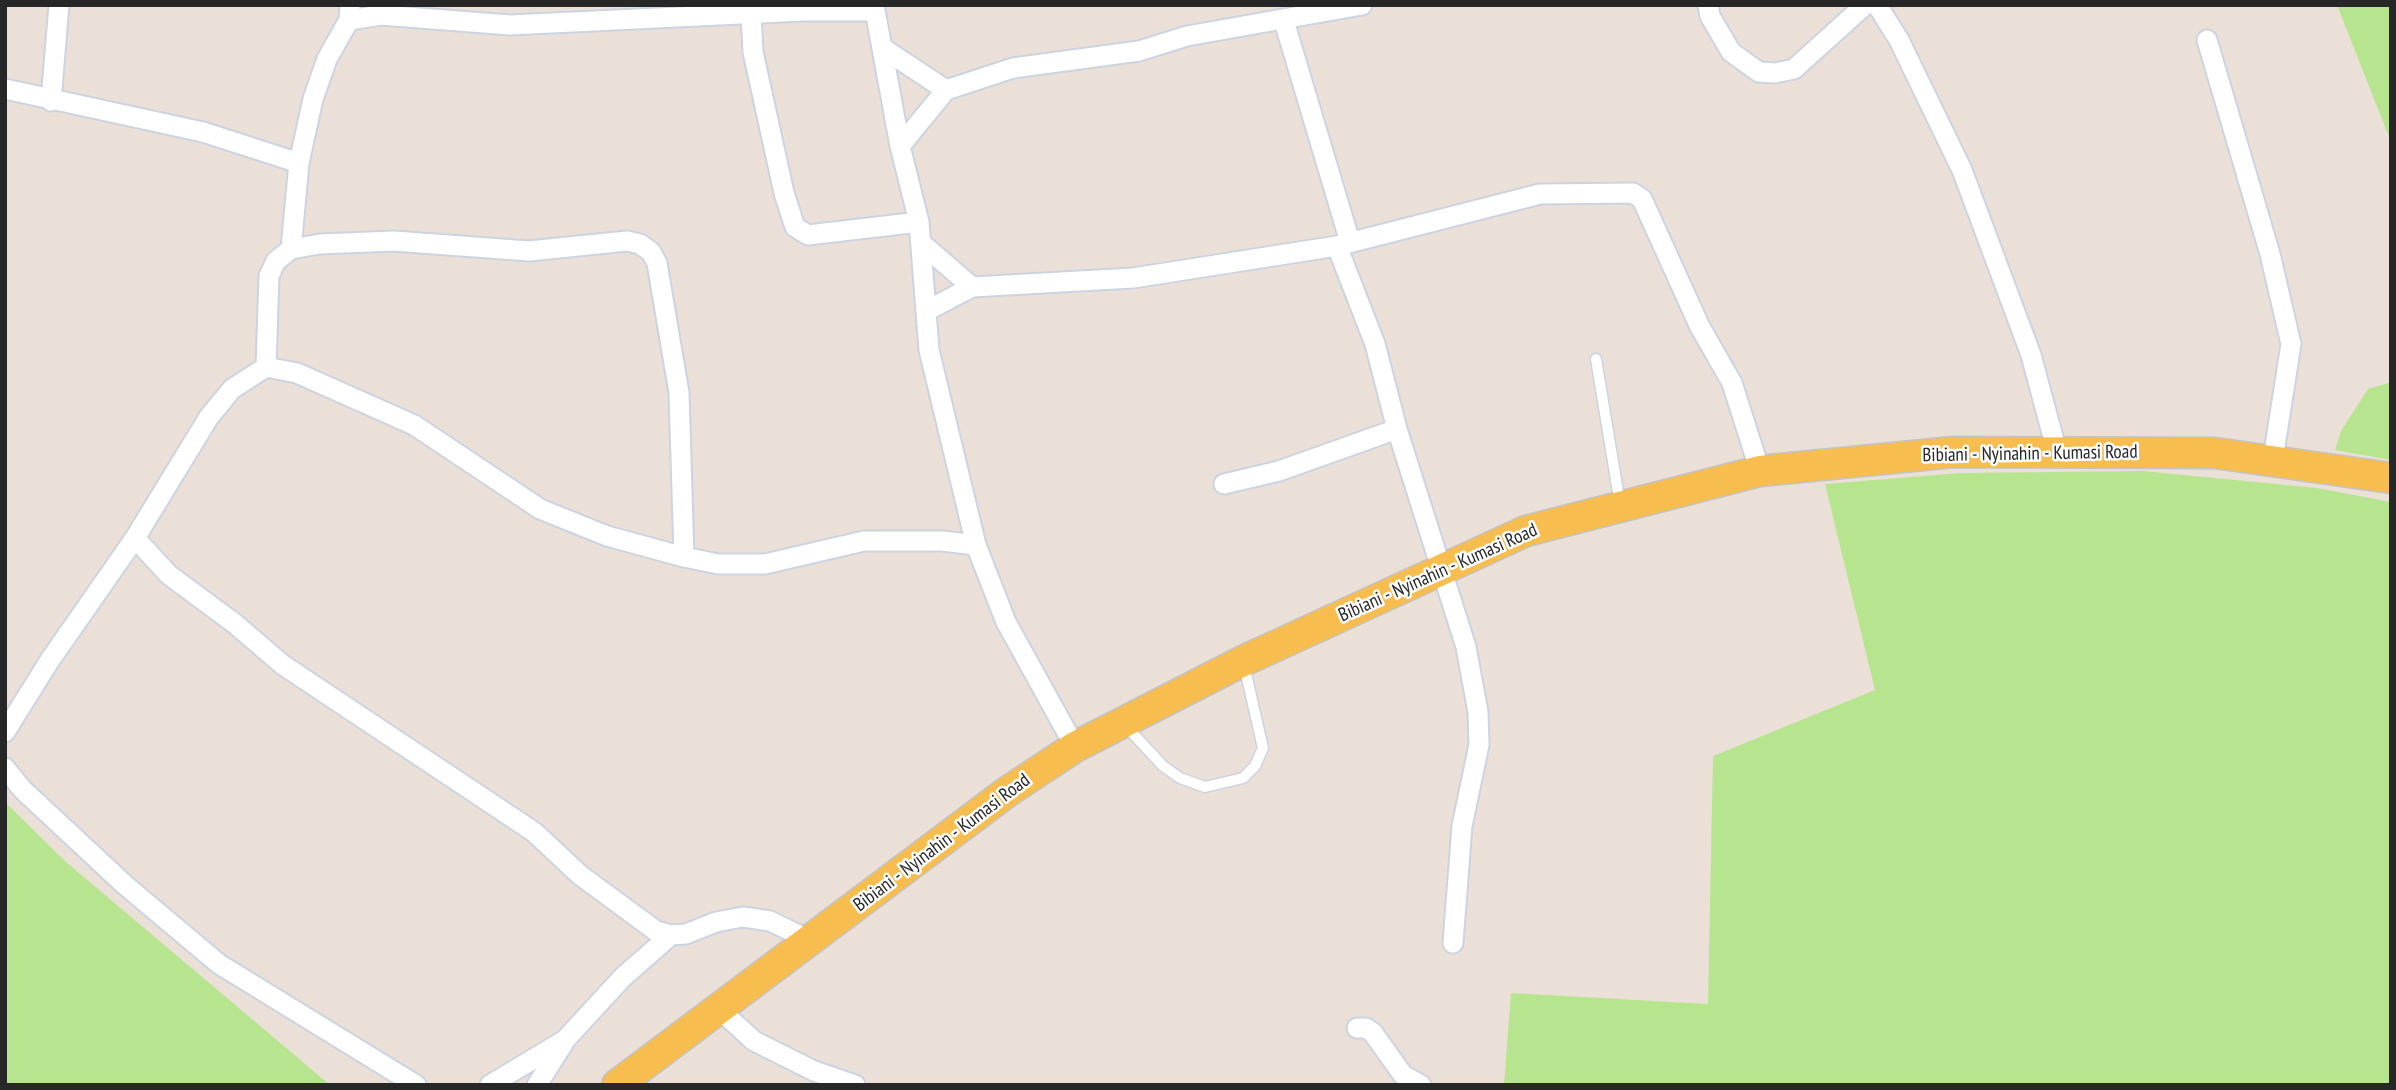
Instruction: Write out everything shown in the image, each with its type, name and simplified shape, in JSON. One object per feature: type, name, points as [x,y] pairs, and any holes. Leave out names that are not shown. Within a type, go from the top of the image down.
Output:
[{"type":"main road","name":"Bibiani - Nyinahin - Kumasi Road","points":[[617,1085],[811,942],[1007,792],[1075,747],[1243,661],[1526,531],[1760,471],[1954,452],[2215,453],[2273,459],[2391,478]]},
{"type":"street","points":[[51,101],[59,5]]},
{"type":"street","points":[[900,146],[946,90],[1013,68],[1139,51],[1188,36],[1362,5]]},
{"type":"street","points":[[1708,5],[1710,16],[1731,52],[1759,72],[1775,73],[1794,69],[1865,5]]},
{"type":"street","points":[[1877,5],[1917,76],[1966,181],[2031,355],[2057,452]]},
{"type":"street","points":[[291,249],[299,163],[313,99],[327,59],[350,13],[381,15],[404,11],[454,23],[510,25],[874,8],[884,49],[900,146],[919,222],[928,310],[929,350],[976,545],[1006,622],[1075,747]]},
{"type":"street","points":[[751,13],[753,52],[794,227],[808,235],[919,222]]},
{"type":"street","points":[[1283,20],[1344,244],[1375,344],[1396,429],[1466,647],[1478,712],[1479,745],[1462,827],[1453,943]]},
{"type":"street","points":[[2207,40],[2270,254],[2291,344],[2273,459]]},
{"type":"street","points":[[884,49],[946,90]]},
{"type":"street","points":[[5,89],[203,132],[299,163]]},
{"type":"street","points":[[928,310],[972,287],[1133,278],[1344,244],[1540,194],[1633,193],[1642,199],[1700,327],[1732,383],[1760,471]]},
{"type":"street","points":[[266,367],[269,276],[276,261],[291,249],[320,244],[394,242],[529,251],[627,241],[645,247],[657,263],[679,393],[684,556]]},
{"type":"street","points":[[921,243],[972,287]]},
{"type":"street","points":[[5,732],[50,660],[135,538],[209,417],[232,389],[266,367],[297,373],[414,425],[540,509],[607,537],[718,564],[765,564],[864,541],[942,541],[976,545]]},
{"type":"street","points":[[1224,484],[1279,471],[1396,429]]},
{"type":"street","points":[[135,538],[169,575],[234,623],[283,665],[534,832],[580,875],[656,931],[671,935],[686,934],[716,922],[743,917],[770,921],[811,942]]},
{"type":"street","points":[[5,768],[23,790],[125,885],[219,964],[416,1085]]},
{"type":"street","points":[[537,1085],[565,1040],[623,977],[671,935]]},
{"type":"street","points":[[719,1010],[754,1041],[814,1071],[855,1085]]},
{"type":"street","points":[[1357,1028],[1366,1028],[1373,1033],[1403,1074],[1421,1085]]},
{"type":"street","points":[[490,1085],[565,1040]]},
{"type":"lane","points":[[1596,359],[1620,505]]},
{"type":"lane","points":[[1122,722],[1163,766],[1180,778],[1205,787],[1244,778],[1255,765],[1263,748],[1243,661]]},
{"type":"green space","points":[[2337,5],[2391,5],[2391,142]]},
{"type":"green space","points":[[2391,382],[2391,460],[2335,450],[2341,431],[2368,389]]},
{"type":"green space","points":[[2143,471],[2317,488],[2391,502],[2391,1085],[1504,1085],[1511,993],[1708,1004],[1713,756],[1875,690],[1825,484],[1960,473]]},
{"type":"green space","points":[[5,802],[66,862],[330,1085],[5,1085]]}]
